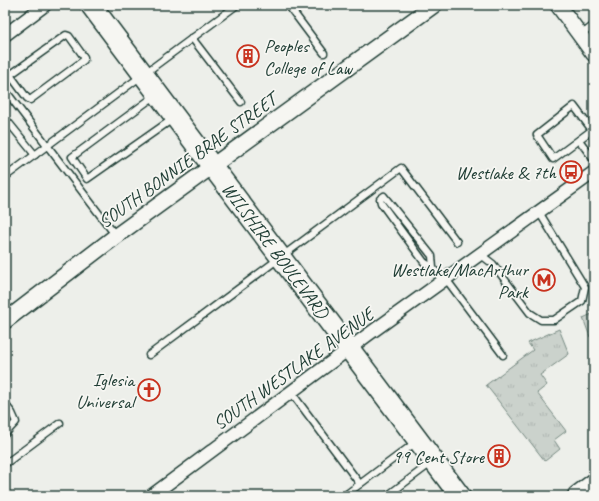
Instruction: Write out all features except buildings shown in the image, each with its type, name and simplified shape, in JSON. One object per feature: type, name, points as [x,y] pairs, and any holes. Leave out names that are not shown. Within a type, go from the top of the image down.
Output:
[{"type":"main road","name":"WILSHIRE BOULEVARD","points":[[91,5],[460,496]]},
{"type":"main road","points":[[578,496],[594,484]]},
{"type":"street","points":[[5,35],[45,5]]},
{"type":"street","name":"SOUTH BONNIE BRAE STREET","points":[[5,321],[116,236],[434,5]]},
{"type":"street","points":[[558,5],[594,54]]},
{"type":"street","name":"SOUTH WESTLAKE AVENUE","points":[[151,496],[444,280],[594,172]]},
{"type":"lane","points":[[6,174],[35,155],[237,5]]},
{"type":"lane","points":[[288,5],[324,53]]},
{"type":"lane","points":[[580,36],[594,25]]},
{"type":"lane","points":[[5,68],[10,75],[27,98],[30,100],[84,60],[84,57],[70,36],[66,35],[10,75]]},
{"type":"lane","points":[[192,38],[241,102]]},
{"type":"lane","points":[[5,90],[116,236]]},
{"type":"lane","points":[[157,94],[72,157],[87,179],[175,117]]},
{"type":"lane","points":[[574,106],[592,130],[579,140],[553,159],[537,135],[574,106]]},
{"type":"lane","points":[[5,118],[35,155]]},
{"type":"lane","points":[[579,140],[594,160]]},
{"type":"lane","points":[[149,355],[401,168],[458,242]]},
{"type":"lane","points":[[373,188],[381,203],[424,262],[433,268],[444,280],[503,355]]},
{"type":"lane","points":[[380,199],[384,196],[387,198],[432,256],[433,268]]},
{"type":"lane","points":[[480,254],[493,264],[530,314],[541,320],[554,320],[582,301],[585,287],[539,212]]},
{"type":"lane","points":[[291,392],[360,484]]},
{"type":"lane","points":[[5,404],[12,413],[16,422],[5,434]]},
{"type":"lane","points":[[5,464],[60,423]]},
{"type":"lane","points":[[344,496],[418,440]]},
{"type":"lane","points":[[387,496],[434,461]]},
{"type":"green space","points":[[594,313],[594,336],[590,337],[583,318]]},
{"type":"green space","points":[[559,329],[569,354],[540,375],[547,385],[537,393],[566,431],[554,440],[560,449],[545,461],[486,385],[533,350],[528,343]]},
{"type":"place","name":"Peoples College of Law","points":[[248,56]]},
{"type":"place","name":"Westlake & 7th","points":[[571,172]]},
{"type":"place","name":"Westlake/MacArthur Park","points":[[544,280]]},
{"type":"place","name":"Iglesia Universal","points":[[149,390]]},
{"type":"place","name":"99 Cent Store","points":[[499,456]]}]
